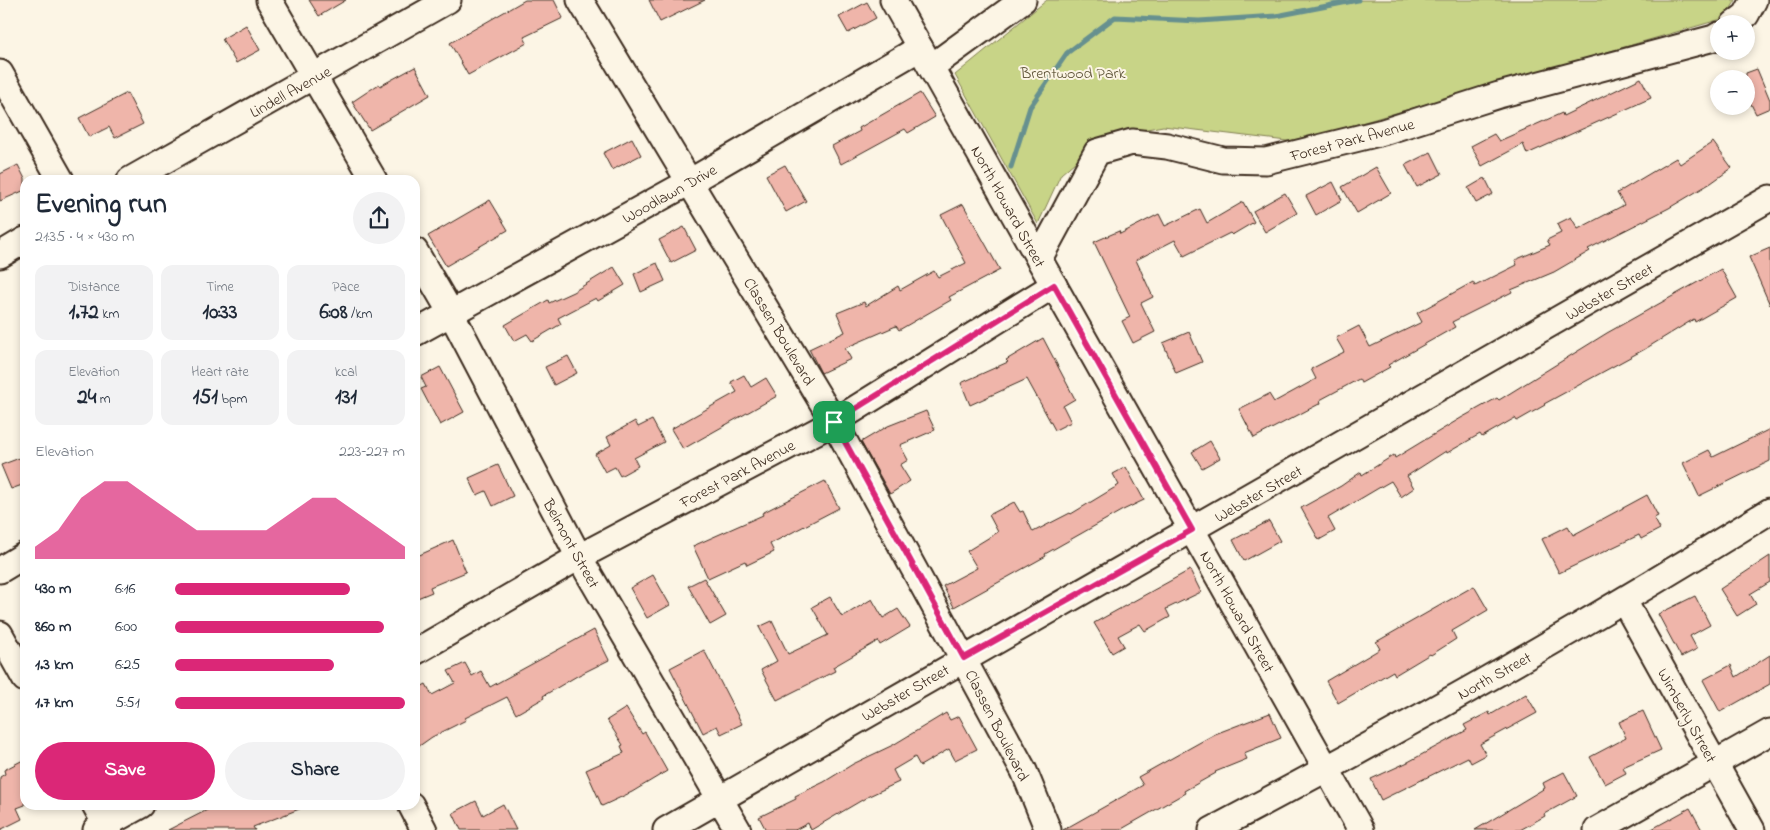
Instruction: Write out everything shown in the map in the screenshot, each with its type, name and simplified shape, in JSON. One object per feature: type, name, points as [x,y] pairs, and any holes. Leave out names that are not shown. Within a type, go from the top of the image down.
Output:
[{"type":"street","points":[[269,0],[371,175]]},
{"type":"street","name":"Lindell Avenue","points":[[139,175],[448,0]]},
{"type":"street","name":"Classen Boulevard","points":[[580,0],[691,181],[834,422],[1024,771],[1048,830]]},
{"type":"street","name":"North Howard Street","points":[[893,0],[1362,830]]},
{"type":"street","name":"Woodlawn Drive","points":[[420,330],[691,181],[926,58],[1023,0]]},
{"type":"street","points":[[1746,15],[1754,0]]},
{"type":"street","name":"Forest Park Avenue","points":[[1039,258],[1097,152],[1132,142],[1167,146],[1223,160],[1266,161],[1383,132],[1499,95],[1710,39]]},
{"type":"street","points":[[0,73],[58,175]]},
{"type":"street","name":"Webster Street","points":[[666,830],[1770,198]]},
{"type":"street","points":[[0,254],[20,243]]},
{"type":"street","name":"Belmont Street","points":[[420,260],[451,313],[579,557],[738,830]]},
{"type":"street","name":"Forest Park Avenue","points":[[420,649],[579,557],[834,422],[1054,285]]},
{"type":"street","name":"North Street","points":[[1212,830],[1327,769],[1624,601],[1770,511]]},
{"type":"street","points":[[0,570],[20,558]]},
{"type":"street","name":"Wimberly Street","points":[[1624,601],[1752,830]]},
{"type":"street","points":[[0,634],[20,670]]},
{"type":"street","points":[[1597,830],[1770,732]]},
{"type":"street","points":[[102,822],[130,810]]},
{"type":"street","points":[[414,810],[424,830]]},
{"type":"green space","name":"Brentwood Park","points":[[1047,0],[1736,0],[1727,15],[1710,15],[1710,22],[1295,142],[1163,126],[1104,137],[1061,174],[1038,224],[955,75]]},
{"type":"building","points":[[309,0],[346,0],[319,16]]},
{"type":"building","points":[[525,0],[554,0],[563,18],[524,37],[527,43],[468,75],[450,43]]},
{"type":"building","points":[[649,0],[705,0],[660,22]]},
{"type":"building","points":[[867,2],[876,18],[848,33],[839,17]]},
{"type":"building","points":[[246,25],[260,50],[236,63],[222,39]]},
{"type":"building","points":[[415,67],[430,95],[370,130],[352,102],[379,84],[380,86]]},
{"type":"building","points":[[1757,69],[1770,100],[1770,108],[1756,114],[1755,112],[1754,70]]},
{"type":"building","points":[[1641,78],[1651,98],[1527,154],[1523,144],[1482,166],[1471,146],[1494,134],[1499,141],[1562,113],[1563,116]]},
{"type":"building","points":[[127,93],[143,124],[115,138],[109,127],[89,137],[79,118]]},
{"type":"building","points":[[920,93],[935,117],[908,133],[905,129],[841,164],[832,146],[860,131],[859,128]]},
{"type":"building","points":[[632,138],[641,155],[612,170],[603,153]]},
{"type":"building","points":[[1713,142],[1732,168],[1711,183],[1669,208],[1588,249],[1590,251],[1554,272],[1511,290],[1512,292],[1452,322],[1455,327],[1388,365],[1390,367],[1361,383],[1359,379],[1320,400],[1321,403],[1254,438],[1239,409],[1269,394],[1274,402],[1316,379],[1311,369],[1344,352],[1336,338],[1359,326],[1370,347],[1422,322],[1417,313],[1473,282],[1475,286],[1517,265],[1515,260],[1550,245],[1547,240],[1561,233],[1557,224],[1571,217],[1578,229],[1624,205],[1617,193],[1676,158],[1680,164]]},
{"type":"building","points":[[1431,152],[1442,174],[1417,187],[1405,165]]},
{"type":"building","points":[[18,165],[23,175],[20,175],[20,192],[0,201],[0,174]]},
{"type":"building","points":[[785,165],[806,201],[786,212],[766,175]]},
{"type":"building","points":[[1376,167],[1391,193],[1357,213],[1342,187]]},
{"type":"building","points":[[1485,178],[1493,194],[1476,203],[1468,188]]},
{"type":"building","points":[[1333,182],[1342,200],[1316,215],[1306,196]]},
{"type":"building","points":[[1285,193],[1297,213],[1265,232],[1253,211]]},
{"type":"building","points":[[490,200],[508,230],[446,266],[428,236]]},
{"type":"building","points":[[1243,202],[1254,222],[1232,235],[1230,233],[1184,256],[1175,240],[1136,260],[1153,297],[1141,303],[1155,332],[1133,343],[1122,321],[1130,317],[1094,242],[1119,231],[1120,234],[1159,214],[1165,226],[1200,209],[1207,223]]},
{"type":"building","points":[[963,204],[1000,270],[949,297],[951,300],[899,330],[896,326],[845,348],[851,359],[821,373],[809,349],[845,332],[837,313],[864,302],[866,306],[898,286],[900,290],[934,271],[938,277],[966,263],[941,215]]},
{"type":"building","points":[[684,227],[696,250],[671,263],[659,240]]},
{"type":"building","points":[[1770,248],[1770,305],[1749,257]]},
{"type":"building","points":[[657,263],[665,281],[641,292],[634,274]]},
{"type":"building","points":[[614,267],[625,285],[598,301],[596,298],[558,318],[561,324],[532,341],[527,334],[514,341],[505,325],[548,300],[549,303],[573,292]]},
{"type":"building","points":[[1721,269],[1737,298],[1695,322],[1694,319],[1645,349],[1544,404],[1517,421],[1515,418],[1482,437],[1480,434],[1447,453],[1446,451],[1407,476],[1414,488],[1401,497],[1391,481],[1377,489],[1328,518],[1335,531],[1319,540],[1301,508],[1341,486],[1361,472],[1362,475],[1394,455],[1395,458],[1461,418],[1497,398],[1499,400],[1607,333]]},
{"type":"building","points":[[1189,332],[1202,362],[1176,373],[1163,343]]},
{"type":"building","points":[[1043,338],[1075,399],[1063,406],[1071,422],[1055,430],[1027,379],[970,405],[961,383],[1008,362],[1006,360]]},
{"type":"building","points":[[568,356],[577,373],[554,385],[545,367]]},
{"type":"building","points":[[440,367],[464,412],[440,425],[421,389],[426,387],[421,377]]},
{"type":"building","points":[[744,375],[751,387],[766,378],[777,396],[683,449],[671,429],[737,392],[731,382]]},
{"type":"building","points":[[926,411],[935,430],[900,445],[908,460],[900,465],[910,481],[890,494],[861,442],[888,426]]},
{"type":"building","points":[[652,420],[664,442],[634,458],[638,466],[620,476],[615,467],[605,472],[595,454],[611,445],[607,437],[635,421],[638,427]]},
{"type":"building","points":[[1770,429],[1770,461],[1699,496],[1683,463],[1709,450],[1713,457]]},
{"type":"building","points":[[1210,441],[1220,458],[1202,468],[1192,452]]},
{"type":"building","points":[[20,458],[20,486],[11,489],[1,465]]},
{"type":"building","points":[[498,465],[513,496],[493,506],[486,491],[477,495],[469,478]]},
{"type":"building","points":[[1126,467],[1144,500],[1121,511],[1045,554],[1046,556],[954,607],[943,586],[977,568],[967,551],[998,532],[989,515],[1014,502],[1020,512],[1023,511],[1033,532],[1071,514],[1119,485],[1113,474]]},
{"type":"building","points":[[825,481],[839,508],[770,544],[774,552],[747,565],[745,561],[708,578],[693,546],[763,515],[762,513]]},
{"type":"building","points":[[1647,495],[1658,516],[1654,518],[1660,529],[1641,539],[1639,535],[1559,573],[1542,539],[1568,526],[1573,535]]},
{"type":"building","points":[[1269,521],[1280,541],[1244,561],[1233,540]]},
{"type":"building","points":[[453,540],[466,572],[430,587],[432,592],[420,597],[420,555]]},
{"type":"building","points":[[1770,556],[1770,582],[1750,594],[1756,604],[1737,616],[1720,589]]},
{"type":"building","points":[[1190,570],[1201,592],[1166,609],[1170,617],[1145,631],[1140,624],[1118,636],[1124,646],[1112,653],[1094,623]]},
{"type":"building","points":[[653,575],[670,605],[647,618],[630,588]]},
{"type":"building","points":[[704,578],[726,616],[710,625],[688,586]]},
{"type":"building","points":[[1474,586],[1488,610],[1452,631],[1456,639],[1395,675],[1393,671],[1338,703],[1326,681],[1380,649],[1376,642]]},
{"type":"building","points":[[1695,596],[1710,625],[1690,636],[1697,649],[1681,657],[1658,614]]},
{"type":"building","points":[[830,597],[842,617],[872,599],[883,618],[898,609],[910,627],[880,645],[878,641],[833,667],[835,671],[777,700],[761,670],[777,661],[759,627],[772,621],[788,654],[828,635],[812,607]]},
{"type":"building","points":[[594,630],[609,660],[577,676],[516,714],[507,697],[465,718],[466,720],[432,737],[420,745],[420,687],[426,684],[432,695],[455,683],[448,671],[465,663],[472,676],[481,671],[490,687]]},
{"type":"building","points":[[704,650],[742,724],[721,734],[717,726],[703,733],[670,668]]},
{"type":"building","points":[[1770,655],[1770,684],[1720,712],[1703,680],[1731,665],[1736,677]]},
{"type":"building","points":[[1526,694],[1537,713],[1480,744],[1486,755],[1471,763],[1468,757],[1381,800],[1371,779],[1408,762],[1467,730],[1464,725],[1489,712],[1490,715]]},
{"type":"building","points":[[626,708],[642,734],[645,732],[667,771],[632,792],[602,806],[586,770],[624,753],[621,746],[623,745],[607,720]]},
{"type":"building","points":[[1643,711],[1661,750],[1623,767],[1626,773],[1605,784],[1590,757],[1626,738],[1619,722]]},
{"type":"building","points":[[946,713],[950,720],[959,716],[977,749],[955,760],[949,749],[920,766],[915,757],[893,770],[899,782],[869,796],[811,830],[808,823],[795,830],[766,830],[759,817],[796,799],[795,796],[824,782],[853,764],[893,745]]},
{"type":"building","points":[[1270,713],[1281,738],[1244,753],[1247,759],[1215,772],[1184,791],[1185,793],[1120,830],[1063,830],[1143,785],[1138,777],[1215,734]]},
{"type":"building","points":[[20,762],[20,807],[17,808],[22,819],[0,830],[0,777],[5,774],[4,770]]},
{"type":"building","points":[[1564,772],[1577,796],[1520,830],[1475,830],[1545,788],[1543,783]]},
{"type":"building","points":[[476,801],[483,815],[503,804],[516,830],[461,830],[453,813]]},
{"type":"building","points":[[1690,808],[1702,830],[1650,830]]},
{"type":"building","points":[[207,810],[297,810],[253,827],[255,830],[168,830]]},
{"type":"waterway","points":[[1011,167],[1030,107],[1067,53],[1115,17],[1199,21],[1276,16],[1358,0]]},
{"type":"route","points":[[1054,285],[1192,530],[964,658],[834,422],[1054,285]]}]
